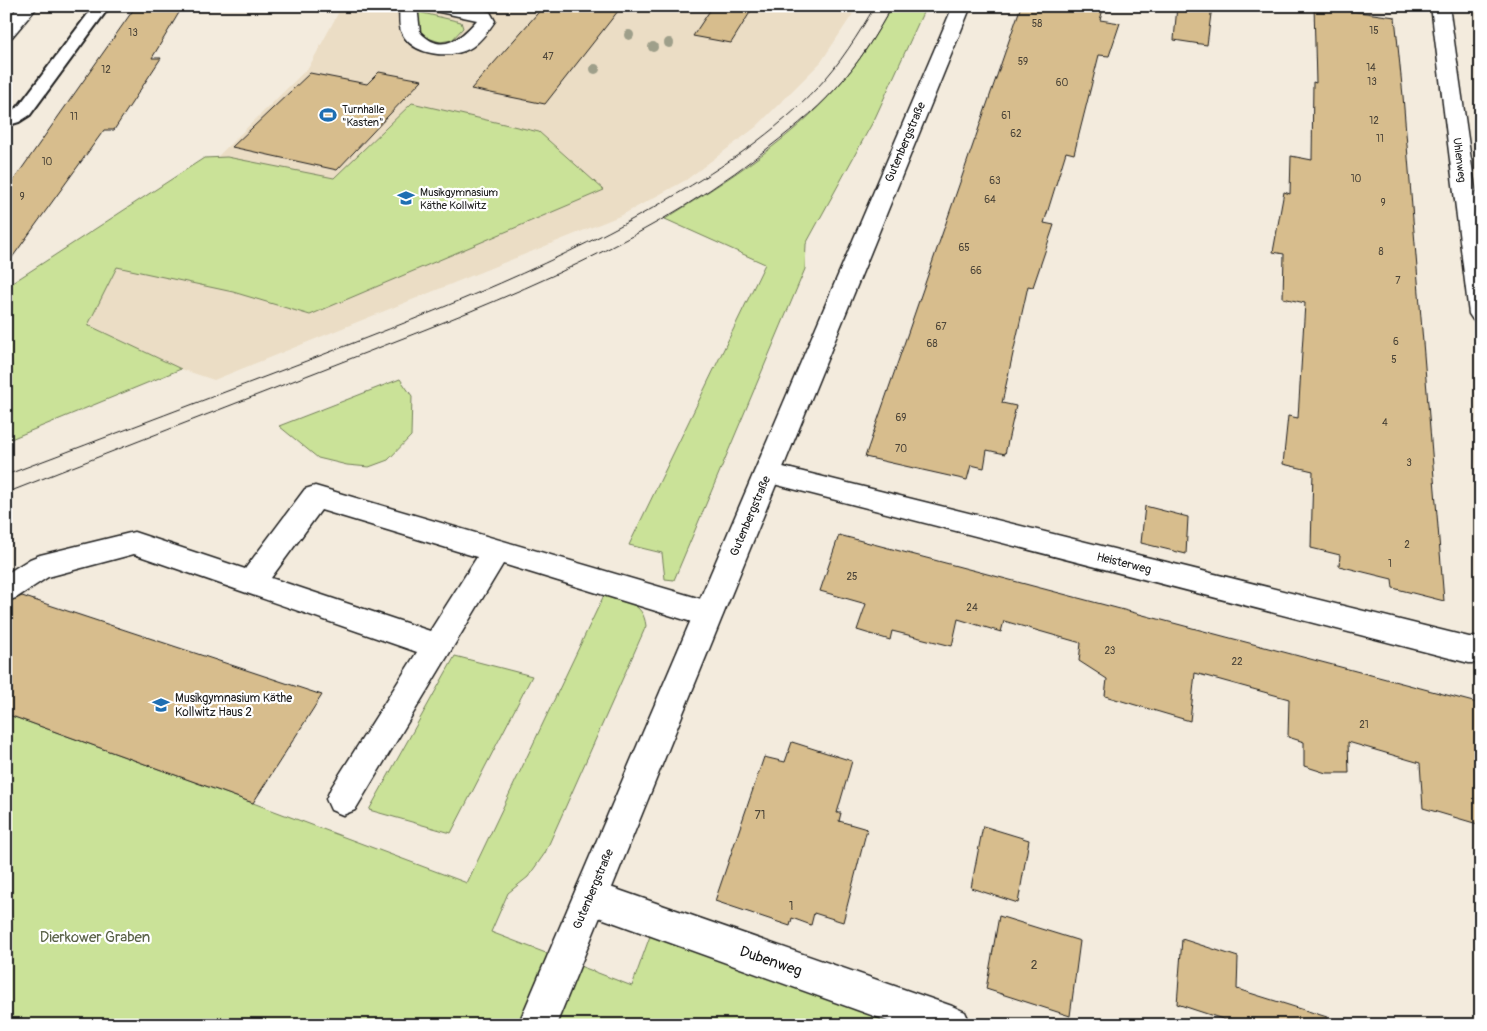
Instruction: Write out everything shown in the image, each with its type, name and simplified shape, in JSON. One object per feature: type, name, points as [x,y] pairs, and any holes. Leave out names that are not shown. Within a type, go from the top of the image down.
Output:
[{"type":"street","points":[[6,33],[29,6]]},
{"type":"street","points":[[408,6],[410,32],[417,41],[433,47],[447,48],[464,44],[486,22],[484,16],[436,6]]},
{"type":"street","name":"Gutenbergstraße","points":[[537,1025],[962,6]]},
{"type":"street","name":"Uhlenweg","points":[[1440,6],[1473,208],[1481,314]]},
{"type":"street","name":"Heisterweg","points":[[767,473],[1470,650],[1481,650]]},
{"type":"street","points":[[251,583],[315,497],[708,614]]},
{"type":"street","points":[[6,589],[40,568],[134,543],[436,646]]},
{"type":"street","points":[[343,799],[496,551]]},
{"type":"street","name":"Dubenweg","points":[[590,897],[952,1025]]},
{"type":"lane","points":[[6,121],[24,110],[102,6]]},
{"type":"shaded area","name":"Musikgymnasium Käthe Kollwitz","points":[[342,6],[858,6],[821,62],[756,127],[686,180],[622,215],[214,380],[181,369],[18,292],[215,159],[309,67]]},
{"type":"green space","points":[[892,6],[926,6],[875,118],[806,244],[805,269],[674,580],[665,579],[662,553],[629,545],[765,264],[665,219],[760,156],[805,120],[851,70],[870,44]]},
{"type":"green space","points":[[414,11],[461,22],[463,28],[452,40],[440,42],[425,37],[419,31]]},
{"type":"green space","points":[[412,103],[539,132],[604,190],[310,315],[233,292],[117,267],[88,325],[181,369],[6,441],[6,287],[204,158],[227,157],[334,178]]},
{"type":"green space","points":[[400,379],[412,396],[411,436],[388,460],[369,467],[347,465],[318,458],[279,426]]},
{"type":"green space","name":"Dierkower Graben","points":[[604,595],[626,601],[637,607],[644,618],[646,626],[545,853],[528,877],[508,893],[491,932],[632,986],[650,936],[662,938],[901,1025],[6,1025],[6,714],[467,883]]},
{"type":"green space","points":[[455,656],[532,676],[451,833],[369,810]]},
{"type":"building","points":[[136,6],[183,6],[152,58],[161,58],[114,130],[104,130],[6,266],[6,191]]},
{"type":"building","points":[[544,6],[622,6],[545,104],[471,89]]},
{"type":"building","points":[[713,6],[754,6],[731,43],[693,36]]},
{"type":"building","points":[[1021,6],[1104,6],[1100,20],[1120,23],[1109,56],[1099,55],[1074,154],[1066,152],[1044,223],[1054,225],[1033,287],[1028,286],[1002,403],[1016,406],[1005,454],[987,450],[984,468],[971,465],[967,480],[865,457]]},
{"type":"building","points":[[1177,6],[1212,6],[1207,45],[1174,40]]},
{"type":"building","points":[[1314,6],[1395,17],[1444,601],[1393,588],[1392,579],[1339,566],[1340,555],[1311,548],[1313,471],[1283,464],[1288,416],[1298,418],[1305,303],[1283,298],[1284,254],[1273,252],[1284,192],[1290,194],[1291,156],[1312,160],[1313,82],[1316,83]]},
{"type":"building","name":"Turnhalle \"Kasten\"","points":[[379,72],[422,80],[337,170],[232,147],[310,73],[367,84]]},
{"type":"building","points":[[1145,506],[1188,517],[1186,554],[1141,543]]},
{"type":"building","points":[[839,535],[1481,704],[1481,825],[1423,808],[1420,763],[1348,742],[1349,773],[1326,773],[1304,766],[1304,742],[1288,737],[1289,699],[1195,673],[1190,721],[1105,696],[1107,679],[1079,661],[1081,643],[1004,621],[1001,632],[958,619],[952,646],[892,631],[890,640],[857,630],[866,604],[820,591]]},
{"type":"building","name":"Musikgymnasium Käthe Kollwitz Haus 2","points":[[22,596],[322,695],[253,803],[6,714],[6,603]]},
{"type":"building","points":[[792,742],[852,761],[837,813],[841,813],[839,821],[867,829],[843,922],[814,913],[811,925],[792,918],[790,926],[715,901],[764,757],[785,762]]},
{"type":"building","points":[[983,826],[1029,840],[1018,903],[971,888]]},
{"type":"building","points":[[999,916],[1080,941],[1070,1016],[986,989]]},
{"type":"building","points":[[1182,939],[1238,957],[1237,989],[1327,1017],[1326,1025],[1241,1025],[1177,1004]]},
{"type":"tram line","points":[[6,475],[412,320],[500,283],[630,221],[711,173],[748,148],[784,120],[817,88],[841,59],[875,6]]},
{"type":"tram line","points":[[6,493],[497,300],[606,250],[659,221],[710,190],[759,155],[819,106],[845,78],[860,58],[892,6]]},
{"type":"place","name":"Turnhalle \"Kasten\"","points":[[328,115]]},
{"type":"place","name":"Musikgymnasium Käthe Kollwitz","points":[[406,198]]},
{"type":"place","name":"Musikgymnasium Käthe Kollwitz Haus 2","points":[[161,705]]}]
